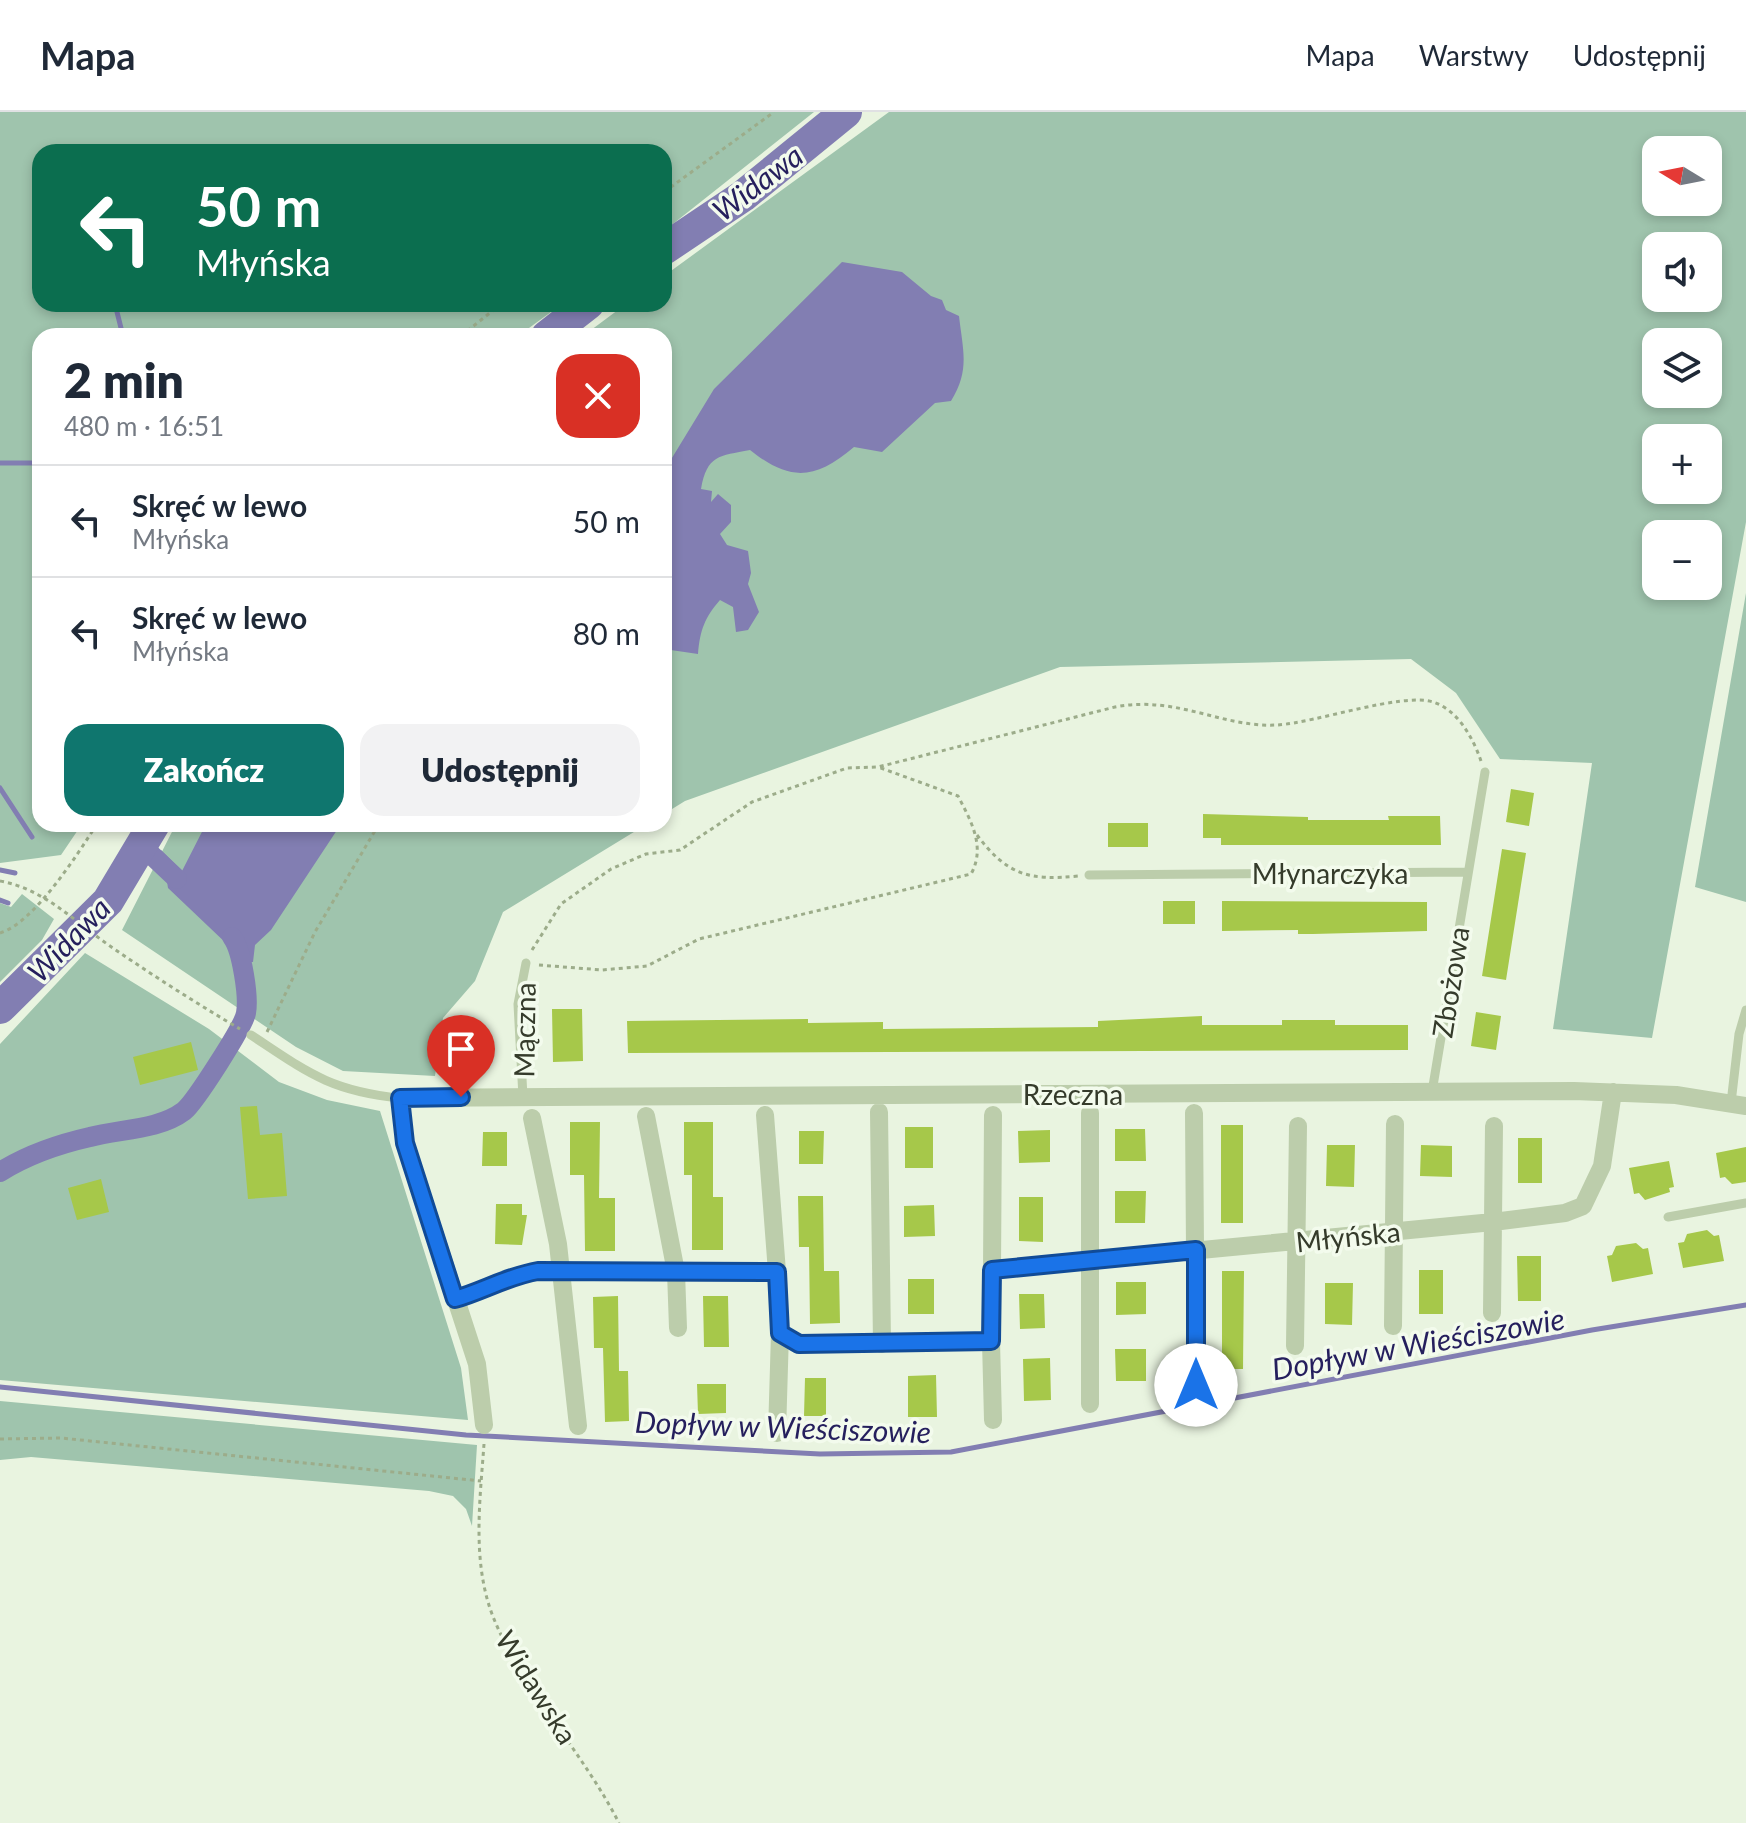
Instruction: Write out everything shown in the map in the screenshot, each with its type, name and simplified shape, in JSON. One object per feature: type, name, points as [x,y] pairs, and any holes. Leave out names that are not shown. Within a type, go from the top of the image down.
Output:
[{"type":"street","name":"Rzeczna","points":[[400,1098],[1613,1092],[1738,1105]]},
{"type":"street","name":"Młyńska","points":[[992,1270],[1565,1213],[1583,1206],[1602,1166],[1613,1092]]},
{"type":"street","points":[[400,1098],[405,1143],[477,1364],[484,1425]]},
{"type":"street","points":[[879,1112],[882,1344]]},
{"type":"street","points":[[1090,1113],[1090,1404]]},
{"type":"street","points":[[1194,1113],[1196,1385]]},
{"type":"street","points":[[765,1115],[780,1333],[777,1433]]},
{"type":"street","points":[[993,1115],[993,1420]]},
{"type":"street","points":[[646,1116],[676,1272],[678,1328]]},
{"type":"street","points":[[532,1118],[561,1270],[578,1426]]},
{"type":"street","points":[[1393,1326],[1395,1124]]},
{"type":"street","points":[[1295,1346],[1298,1126]]},
{"type":"street","points":[[1492,1313],[1494,1126]]},
{"type":"street","points":[[455,1299],[522,1274],[561,1270],[777,1272]]},
{"type":"street","points":[[780,1333],[799,1344],[991,1341]]},
{"type":"lane","points":[[1468,872],[1485,772]]},
{"type":"lane","name":"Młynarczyka","points":[[1089,875],[1468,872]]},
{"type":"lane","name":"Zbożowa","points":[[1432,1092],[1468,872]]},
{"type":"lane","name":"Mączna","points":[[523,1097],[518,1004],[526,963]]},
{"type":"lane","points":[[1738,1105],[1739,1034],[1746,1010]]},
{"type":"lane","points":[[251,1035],[328,1084],[363,1094],[400,1098]]},
{"type":"lane","points":[[1668,1217],[1746,1203]]},
{"type":"path","points":[[672,186],[774,112]]},
{"type":"path","points":[[471,328],[491,312]]},
{"type":"path","points":[[977,835],[977,864],[971,874],[699,939],[647,966],[602,970],[526,963],[561,904],[611,869],[646,854],[680,850],[752,802],[847,768],[878,767],[1136,703],[1192,708],[1275,726],[1408,701],[1432,701],[1457,716],[1485,772]]},
{"type":"path","points":[[878,767],[958,796],[977,835],[997,861],[1027,875],[1052,879],[1089,875]]},
{"type":"path","points":[[0,933],[14,929],[44,896],[91,832]]},
{"type":"path","points":[[261,1042],[315,932],[374,832]]},
{"type":"path","points":[[0,881],[21,885],[44,896],[112,947],[229,1023]]},
{"type":"path","points":[[0,1439],[61,1438],[481,1481]]},
{"type":"path","name":"Widawska","points":[[483,1447],[478,1527],[491,1612],[509,1649],[598,1782],[619,1823]]},
{"type":"green space","points":[[0,112],[814,112],[672,225],[672,144],[32,144],[32,312],[551,312],[529,328],[32,328],[32,832],[77,832],[61,855],[0,863]]},
{"type":"green space","points":[[889,112],[1746,112],[1746,522],[1652,1038],[1553,1029],[1592,763],[1500,759],[1456,693],[1411,659],[1060,667],[685,801],[672,809],[672,328],[594,328],[615,312],[672,312],[672,270]]},
{"type":"green space","points":[[1746,593],[1746,902],[1695,887]]},
{"type":"green space","points":[[172,832],[634,832],[503,912],[475,981],[443,1018],[435,1076],[343,1071],[296,1047],[122,930]]},
{"type":"green space","points":[[22,894],[54,919],[42,940],[0,982],[0,903],[11,907]]},
{"type":"green space","points":[[85,953],[209,1029],[279,1082],[327,1100],[380,1111],[461,1368],[468,1420],[0,1380],[0,1044]]},
{"type":"green space","points":[[0,1401],[477,1445],[472,1526],[466,1509],[453,1496],[429,1491],[31,1457],[0,1460]]},
{"type":"shaded area","points":[[842,262],[902,272],[931,296],[942,300],[946,310],[959,316],[964,360],[961,380],[951,401],[935,403],[882,452],[854,447],[827,466],[802,473],[778,468],[750,450],[722,456],[711,463],[701,489],[712,491],[711,502],[718,494],[731,505],[731,522],[720,534],[727,545],[748,551],[751,573],[748,584],[759,612],[748,630],[736,632],[733,607],[720,600],[704,624],[698,654],[672,650],[672,458],[714,389]]},
{"type":"shaded area","points":[[202,832],[336,832],[271,930],[255,945],[253,962],[235,962],[229,946],[168,888],[166,875],[155,866],[161,850],[182,871]]},
{"type":"building","points":[[1511,789],[1534,793],[1529,826],[1506,822]]},
{"type":"building","points":[[1203,814],[1308,817],[1308,820],[1389,820],[1388,816],[1440,816],[1441,845],[1221,845],[1221,838],[1203,838]]},
{"type":"building","points":[[1108,823],[1148,823],[1148,847],[1108,847]]},
{"type":"building","points":[[1502,849],[1526,853],[1506,980],[1482,976]]},
{"type":"building","points":[[1163,901],[1195,901],[1195,924],[1163,924]]},
{"type":"building","points":[[1222,901],[1427,902],[1427,931],[1298,934],[1298,930],[1222,931]]},
{"type":"building","points":[[552,1009],[582,1009],[583,1061],[553,1062]]},
{"type":"building","points":[[1476,1012],[1501,1016],[1496,1050],[1471,1046]]},
{"type":"building","points":[[1202,1016],[1202,1025],[1282,1025],[1282,1020],[1335,1020],[1335,1025],[1408,1025],[1408,1050],[628,1053],[627,1021],[808,1019],[808,1023],[883,1022],[883,1029],[1098,1027],[1098,1021]]},
{"type":"building","points":[[191,1042],[198,1070],[140,1085],[133,1057]]},
{"type":"building","points":[[257,1106],[260,1135],[282,1133],[287,1196],[248,1199],[240,1107]]},
{"type":"building","points":[[570,1122],[600,1122],[599,1198],[615,1198],[615,1251],[585,1251],[584,1175],[570,1175]]},
{"type":"building","points":[[684,1122],[713,1122],[713,1197],[723,1197],[723,1250],[692,1250],[692,1175],[684,1175]]},
{"type":"building","points":[[1221,1125],[1243,1125],[1243,1223],[1221,1223]]},
{"type":"building","points":[[905,1127],[933,1127],[933,1168],[905,1168]]},
{"type":"building","points":[[1115,1129],[1145,1129],[1146,1161],[1115,1161]]},
{"type":"building","points":[[1050,1130],[1050,1162],[1019,1163],[1018,1131]]},
{"type":"building","points":[[799,1131],[824,1131],[823,1164],[799,1164]]},
{"type":"building","points":[[483,1132],[507,1132],[507,1166],[482,1166]]},
{"type":"building","points":[[1518,1138],[1542,1138],[1542,1183],[1518,1183]]},
{"type":"building","points":[[1327,1145],[1355,1145],[1354,1187],[1326,1186]]},
{"type":"building","points":[[1421,1145],[1452,1146],[1452,1177],[1420,1176]]},
{"type":"building","points":[[1746,1147],[1746,1182],[1732,1184],[1725,1177],[1720,1178],[1716,1153]]},
{"type":"building","points":[[1669,1161],[1674,1187],[1669,1188],[1670,1192],[1645,1200],[1639,1193],[1634,1194],[1629,1168]]},
{"type":"building","points":[[101,1179],[109,1212],[77,1220],[68,1188]]},
{"type":"building","points":[[1115,1191],[1146,1191],[1145,1223],[1115,1223]]},
{"type":"building","points":[[798,1196],[823,1196],[824,1271],[839,1271],[840,1323],[810,1324],[809,1247],[799,1247]]},
{"type":"building","points":[[1019,1197],[1043,1197],[1043,1242],[1019,1241]]},
{"type":"building","points":[[496,1204],[522,1204],[522,1215],[527,1215],[522,1245],[495,1244]]},
{"type":"building","points":[[934,1205],[935,1236],[904,1237],[904,1206]]},
{"type":"building","points":[[1707,1230],[1714,1236],[1719,1235],[1724,1261],[1683,1268],[1678,1243],[1684,1242],[1687,1234]]},
{"type":"building","points":[[1636,1243],[1643,1249],[1648,1248],[1653,1274],[1612,1282],[1607,1256],[1612,1255],[1616,1246]]},
{"type":"building","points":[[1517,1256],[1541,1256],[1541,1301],[1518,1301]]},
{"type":"building","points":[[1419,1270],[1443,1270],[1443,1314],[1419,1314]]},
{"type":"building","points":[[1222,1271],[1244,1271],[1243,1369],[1222,1369]]},
{"type":"building","points":[[908,1279],[934,1279],[934,1314],[908,1314]]},
{"type":"building","points":[[1116,1282],[1146,1282],[1146,1314],[1116,1315]]},
{"type":"building","points":[[1325,1283],[1353,1283],[1352,1325],[1325,1324]]},
{"type":"building","points":[[1019,1294],[1044,1294],[1045,1328],[1020,1329]]},
{"type":"building","points":[[618,1296],[619,1371],[628,1371],[629,1421],[605,1422],[603,1348],[594,1348],[593,1297]]},
{"type":"building","points":[[703,1296],[728,1296],[729,1347],[704,1347]]},
{"type":"building","points":[[1115,1349],[1146,1349],[1146,1381],[1116,1381]]},
{"type":"building","points":[[1050,1358],[1051,1400],[1024,1401],[1023,1359]]},
{"type":"building","points":[[936,1375],[937,1417],[908,1417],[908,1376]]},
{"type":"building","points":[[805,1378],[826,1378],[826,1416],[804,1416]]},
{"type":"building","points":[[697,1384],[726,1384],[726,1413],[698,1414]]},
{"type":"waterway","name":"Widawa","points":[[672,244],[743,196],[846,112]]},
{"type":"waterway","points":[[117,312],[121,328]]},
{"type":"waterway","name":"Widawa","points":[[557,328],[578,312]]},
{"type":"waterway","points":[[0,463],[32,463]]},
{"type":"waterway","points":[[0,788],[32,837]]},
{"type":"waterway","name":"Widawa","points":[[0,1008],[108,901],[149,832]]},
{"type":"waterway","points":[[142,846],[177,879]]},
{"type":"waterway","points":[[0,870],[15,873]]},
{"type":"waterway","points":[[0,900],[8,903]]},
{"type":"waterway","points":[[0,1172],[55,1147],[163,1122],[184,1111],[218,1064],[246,1013],[244,974],[232,937]]},
{"type":"waterway","name":"Dopływ w Wieściszowie","points":[[0,1387],[466,1435],[820,1454],[951,1452],[1592,1330],[1746,1305]]},
{"type":"route","points":[[461,1097],[400,1098],[405,1143],[455,1299],[481,1291],[502,1279],[538,1271],[777,1272],[780,1333],[799,1344],[991,1341],[992,1270],[1196,1250],[1196,1385]]}]
